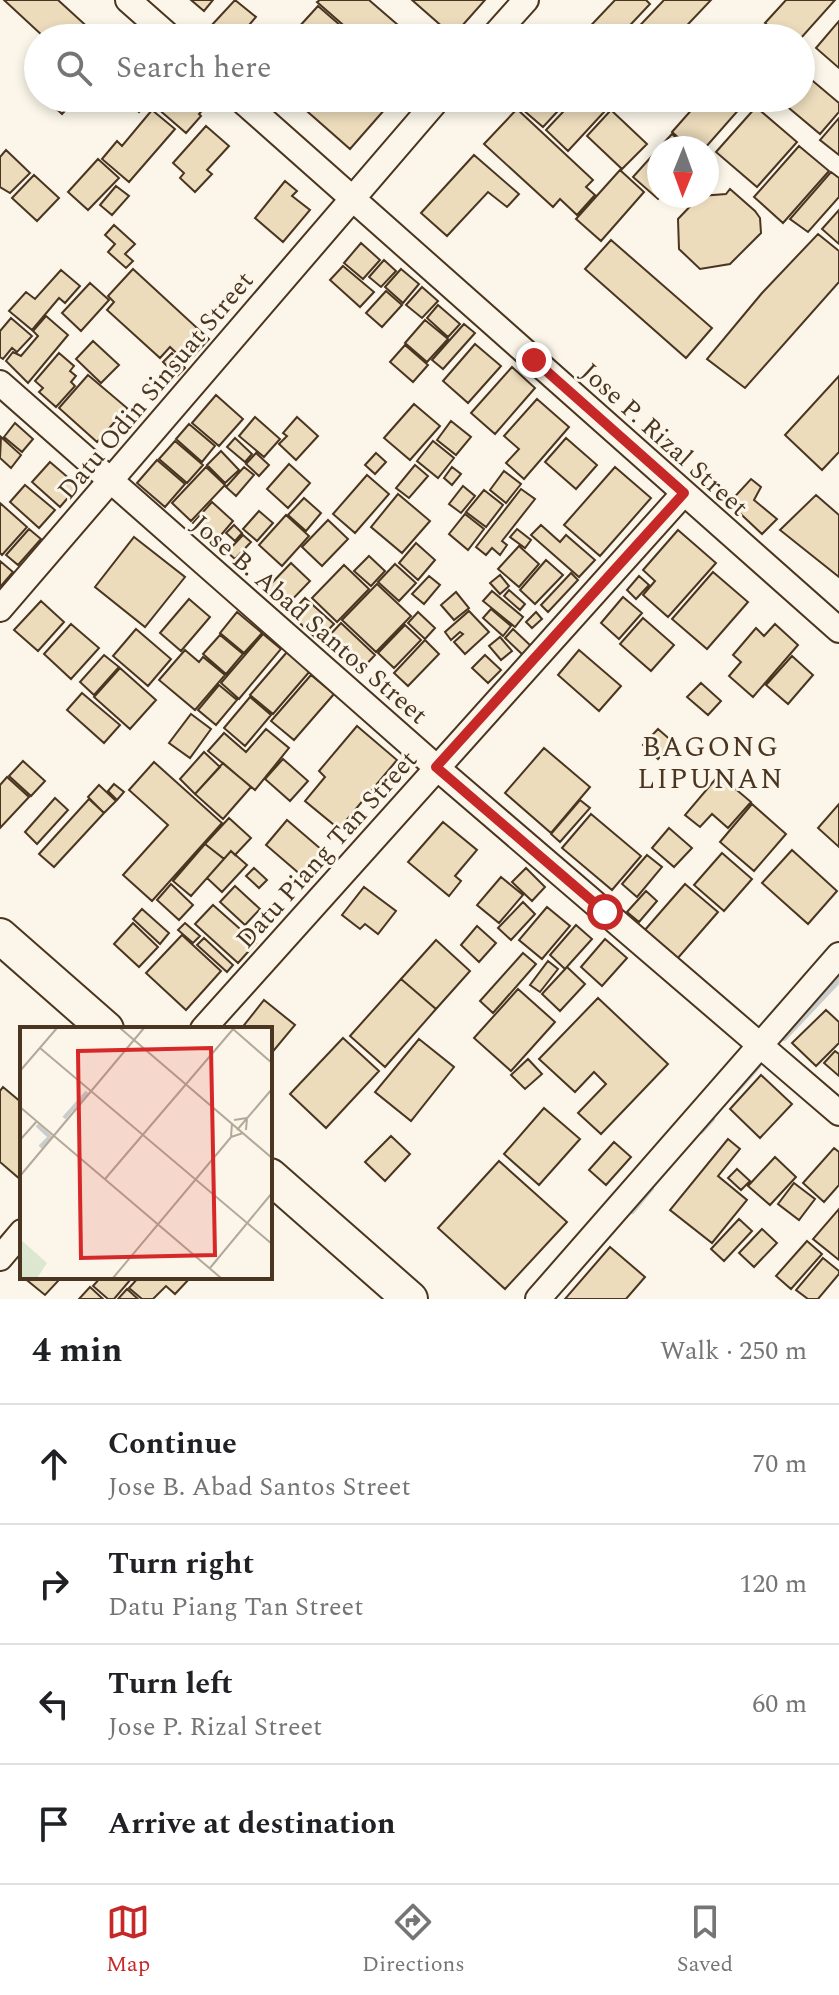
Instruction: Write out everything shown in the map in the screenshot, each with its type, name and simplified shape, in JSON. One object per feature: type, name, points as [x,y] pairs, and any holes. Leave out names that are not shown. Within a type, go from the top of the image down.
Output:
[{"type":"highway","points":[[0,936],[104,1027]]},
{"type":"highway","points":[[0,964],[72,1027]]},
{"type":"highway","points":[[272,1178],[410,1299]]},
{"type":"highway","points":[[272,1205],[378,1299]]},
{"type":"street","points":[[128,0],[155,24]]},
{"type":"street","points":[[505,24],[526,0]]},
{"type":"street","name":"Jose P. Rizal Street","points":[[255,112],[839,630]]},
{"type":"street","name":"Datu Odin Sinsuat Street","points":[[0,609],[427,112]]},
{"type":"street","name":"Jose B. Abad Santos Street","points":[[0,383],[436,767],[839,1113]]},
{"type":"street","name":"Datu Piang Tan Street","points":[[205,1027],[684,493]]},
{"type":"street","points":[[538,1299],[839,955]]},
{"type":"street","points":[[0,1258],[20,1234]]},
{"type":"building","points":[[4,0],[58,0],[84,24],[30,24]]},
{"type":"building","points":[[191,0],[213,0],[204,11]]},
{"type":"building","points":[[235,0],[256,17],[250,24],[213,24]]},
{"type":"building","points":[[369,0],[397,24],[342,24],[317,2]]},
{"type":"building","points":[[412,0],[485,0],[464,24],[439,24]]},
{"type":"building","points":[[615,0],[646,0],[650,4],[631,24],[592,24]]},
{"type":"building","points":[[664,0],[711,0],[688,24],[641,24]]},
{"type":"building","points":[[786,0],[835,0],[814,24],[765,23]]},
{"type":"building","points":[[318,6],[339,24],[302,24]]},
{"type":"building","points":[[839,21],[839,68],[816,48]]},
{"type":"building","points":[[815,83],[839,103],[839,112],[820,134],[794,112],[815,112]]},
{"type":"building","points":[[150,112],[175,129],[129,182],[102,159],[117,141],[122,146]]},
{"type":"building","points":[[162,112],[201,112],[201,116],[186,133]]},
{"type":"building","points":[[308,112],[382,112],[350,149]]},
{"type":"building","points":[[514,112],[520,112],[593,180],[586,187],[595,195],[577,215],[560,199],[553,207],[484,144]]},
{"type":"building","points":[[526,112],[557,112],[543,127]]},
{"type":"building","points":[[563,112],[604,112],[568,151],[546,130]]},
{"type":"building","points":[[609,112],[613,112],[647,144],[622,169],[587,136]]},
{"type":"building","points":[[690,112],[737,112],[716,136],[676,136],[672,132]]},
{"type":"building","points":[[752,112],[762,112],[797,142],[757,187],[719,155],[719,149]]},
{"type":"building","points":[[839,118],[839,155],[820,140]]},
{"type":"building","points":[[206,126],[229,146],[207,170],[212,174],[195,192],[180,178],[184,173],[173,163]]},
{"type":"building","points":[[799,146],[829,171],[783,223],[754,197]]},
{"type":"building","points":[[6,150],[30,173],[10,193],[0,187],[0,157]]},
{"type":"building","points":[[474,155],[519,194],[507,207],[488,192],[447,236],[421,213]]},
{"type":"building","points":[[98,159],[119,178],[88,210],[68,192]]},
{"type":"building","points":[[647,161],[647,189],[633,177]]},
{"type":"building","points":[[620,170],[644,192],[601,241],[576,219]]},
{"type":"building","points":[[831,172],[839,178],[839,197],[808,232],[790,219]]},
{"type":"building","points":[[34,175],[59,198],[37,221],[12,198]]},
{"type":"building","points":[[285,181],[297,191],[292,196],[310,210],[283,242],[255,218]]},
{"type":"building","points":[[116,186],[129,196],[112,215],[100,205]]},
{"type":"building","points":[[730,189],[755,211],[760,218],[761,233],[730,264],[700,269],[679,249],[678,219],[689,208],[719,208],[719,195],[726,194]]},
{"type":"building","points":[[839,210],[839,244],[822,229]]},
{"type":"building","points":[[114,225],[135,244],[125,254],[133,261],[126,268],[108,252],[115,244],[105,235]]},
{"type":"building","points":[[818,234],[839,251],[839,282],[745,388],[707,359],[762,293]]},
{"type":"building","points":[[611,240],[712,328],[686,358],[585,269]]},
{"type":"building","points":[[361,243],[380,260],[363,279],[344,263]]},
{"type":"building","points":[[384,260],[396,271],[381,287],[369,277]]},
{"type":"building","points":[[343,266],[374,292],[360,307],[330,280]]},
{"type":"building","points":[[133,269],[209,339],[187,363],[170,347],[160,358],[107,310],[114,302],[108,296]]},
{"type":"building","points":[[401,269],[419,284],[403,303],[385,287]]},
{"type":"building","points":[[61,270],[80,286],[65,303],[59,298],[32,330],[9,311],[26,292],[35,299]]},
{"type":"building","points":[[90,283],[109,300],[81,331],[62,313]]},
{"type":"building","points":[[422,287],[438,301],[422,318],[406,305]]},
{"type":"building","points":[[386,291],[402,305],[382,327],[366,313]]},
{"type":"building","points":[[438,305],[460,324],[448,337],[427,318]]},
{"type":"building","points":[[46,316],[68,335],[28,383],[6,361],[13,352],[21,356],[38,336],[33,331]]},
{"type":"building","points":[[11,318],[32,336],[17,352],[12,348],[3,359],[0,357],[0,331]]},
{"type":"building","points":[[425,320],[448,339],[427,362],[405,343]]},
{"type":"building","points":[[464,324],[475,333],[443,369],[432,360]]},
{"type":"building","points":[[93,341],[119,365],[101,383],[76,359]]},
{"type":"building","points":[[475,344],[501,366],[468,403],[443,381]]},
{"type":"building","points":[[405,345],[428,365],[413,382],[390,362]]},
{"type":"building","points":[[59,353],[74,366],[70,371],[76,376],[71,382],[75,386],[56,407],[39,392],[43,388],[35,381]]},
{"type":"building","points":[[172,353],[185,368],[177,376],[163,362]]},
{"type":"building","points":[[512,367],[535,388],[495,434],[471,413]]},
{"type":"building","points":[[88,375],[127,408],[97,442],[59,408]]},
{"type":"building","points":[[839,376],[839,452],[822,470],[785,435]]},
{"type":"building","points":[[216,395],[243,419],[219,446],[192,423]]},
{"type":"building","points":[[537,399],[569,427],[524,479],[506,463],[519,449],[504,436]]},
{"type":"building","points":[[414,404],[440,426],[410,460],[384,438]]},
{"type":"building","points":[[255,417],[280,439],[264,457],[239,436]]},
{"type":"building","points":[[297,417],[318,436],[296,460],[279,444],[287,436],[283,433]]},
{"type":"building","points":[[451,421],[471,437],[456,455],[437,440]]},
{"type":"building","points":[[15,423],[33,439],[22,452],[4,437]]},
{"type":"building","points":[[189,424],[215,446],[202,462],[176,439]]},
{"type":"building","points":[[1,437],[21,455],[11,468],[0,458]]},
{"type":"building","points":[[235,438],[252,454],[245,462],[227,447]]},
{"type":"building","points":[[566,438],[597,465],[576,489],[545,462]]},
{"type":"building","points":[[175,441],[203,465],[187,483],[159,459]]},
{"type":"building","points":[[433,441],[454,458],[438,478],[417,461]]},
{"type":"building","points":[[221,451],[239,470],[225,483],[207,465]]},
{"type":"building","points":[[256,453],[269,465],[259,476],[246,464]]},
{"type":"building","points":[[376,453],[386,462],[375,474],[365,465]]},
{"type":"building","points":[[157,460],[185,484],[165,507],[137,483]]},
{"type":"building","points":[[50,462],[78,486],[60,507],[32,482]]},
{"type":"building","points":[[289,464],[310,483],[288,508],[267,489]]},
{"type":"building","points":[[415,465],[428,476],[409,498],[396,488]]},
{"type":"building","points":[[206,467],[225,485],[191,521],[172,503]]},
{"type":"building","points":[[244,467],[254,475],[236,496],[226,487]]},
{"type":"building","points":[[452,467],[461,474],[452,485],[444,478]]},
{"type":"building","points":[[615,467],[651,498],[600,556],[564,525]]},
{"type":"building","points":[[504,471],[521,484],[506,503],[490,490]]},
{"type":"building","points":[[367,475],[389,494],[355,533],[333,514]]},
{"type":"building","points":[[751,479],[761,487],[754,500],[777,519],[762,534],[729,503]]},
{"type":"building","points":[[25,485],[55,510],[39,528],[10,502]]},
{"type":"building","points":[[463,486],[475,496],[461,513],[449,504]]},
{"type":"building","points":[[521,489],[535,499],[502,541],[507,545],[500,555],[492,548],[486,555],[476,547]]},
{"type":"building","points":[[484,490],[503,505],[486,527],[466,512]]},
{"type":"building","points":[[398,494],[430,521],[402,553],[371,527]]},
{"type":"building","points":[[816,495],[839,515],[839,577],[780,530]]},
{"type":"building","points":[[304,498],[321,513],[306,531],[288,515]]},
{"type":"building","points":[[212,502],[233,521],[215,542],[193,523]]},
{"type":"building","points":[[0,503],[27,527],[2,555],[0,553]]},
{"type":"building","points":[[259,511],[273,523],[257,541],[243,529]]},
{"type":"building","points":[[465,514],[484,529],[468,550],[449,534]]},
{"type":"building","points":[[286,515],[309,536],[282,566],[259,545]]},
{"type":"building","points":[[328,520],[348,539],[322,566],[302,547]]},
{"type":"building","points":[[234,525],[242,533],[235,541],[226,533]]},
{"type":"building","points":[[541,525],[560,542],[566,535],[595,560],[579,577],[531,535]]},
{"type":"building","points":[[29,529],[41,539],[18,565],[6,555]]},
{"type":"building","points":[[517,529],[531,540],[525,548],[510,537]]},
{"type":"building","points":[[678,530],[716,563],[668,617],[643,595],[655,581],[643,570]]},
{"type":"building","points":[[243,535],[251,542],[235,559],[227,552]]},
{"type":"building","points":[[134,537],[185,577],[145,627],[95,587]]},
{"type":"building","points":[[416,543],[435,560],[418,580],[399,563]]},
{"type":"building","points":[[519,546],[539,564],[519,587],[498,569]]},
{"type":"building","points":[[369,556],[385,571],[371,586],[354,571]]},
{"type":"building","points":[[546,560],[563,575],[535,604],[520,590]]},
{"type":"building","points":[[0,561],[13,572],[0,587]]},
{"type":"building","points":[[291,563],[310,581],[287,605],[267,588]]},
{"type":"building","points":[[395,564],[416,583],[399,601],[378,582]]},
{"type":"building","points":[[344,565],[369,589],[337,622],[312,598]]},
{"type":"building","points":[[713,572],[748,602],[707,649],[672,619]]},
{"type":"building","points":[[571,573],[578,580],[548,612],[541,605]]},
{"type":"building","points":[[500,575],[509,586],[500,594],[490,583]]},
{"type":"building","points":[[429,576],[440,585],[424,604],[412,594]]},
{"type":"building","points":[[639,576],[649,585],[636,599],[627,590]]},
{"type":"building","points":[[377,584],[411,616],[376,652],[342,620]]},
{"type":"building","points":[[509,590],[525,604],[520,610],[504,596]]},
{"type":"building","points":[[492,591],[523,617],[515,627],[483,601]]},
{"type":"building","points":[[456,592],[469,608],[454,620],[441,605]]},
{"type":"building","points":[[623,597],[642,613],[619,639],[601,623]]},
{"type":"building","points":[[305,598],[334,624],[318,640],[290,614]]},
{"type":"building","points":[[189,599],[210,617],[181,651],[160,633]]},
{"type":"building","points":[[41,601],[64,622],[38,651],[14,630]]},
{"type":"building","points":[[491,609],[511,626],[503,636],[483,618]]},
{"type":"building","points":[[469,611],[489,632],[465,654],[454,642],[463,634],[460,632],[451,640],[445,632]]},
{"type":"building","points":[[237,612],[262,633],[244,653],[220,633]]},
{"type":"building","points":[[418,612],[435,628],[425,639],[408,623]]},
{"type":"building","points":[[536,612],[542,619],[532,628],[526,622]]},
{"type":"building","points":[[643,618],[674,645],[651,671],[620,644]]},
{"type":"building","points":[[341,623],[375,655],[361,670],[327,638]]},
{"type":"building","points":[[71,624],[99,648],[71,679],[44,654]]},
{"type":"building","points":[[775,624],[798,645],[753,697],[729,676],[741,662],[733,655],[756,628],[764,636]]},
{"type":"building","points":[[405,625],[421,640],[394,668],[378,653]]},
{"type":"building","points":[[136,629],[171,659],[148,686],[113,656]]},
{"type":"building","points":[[513,629],[531,646],[523,655],[505,638]]},
{"type":"building","points":[[263,634],[281,649],[239,699],[221,683]]},
{"type":"building","points":[[220,635],[243,654],[226,674],[203,654]]},
{"type":"building","points":[[500,637],[512,651],[501,660],[489,646]]},
{"type":"building","points":[[425,640],[439,654],[408,686],[394,673]]},
{"type":"building","points":[[185,650],[199,662],[203,657],[225,675],[195,710],[159,680]]},
{"type":"building","points":[[579,650],[621,686],[599,711],[558,675]]},
{"type":"building","points":[[287,652],[310,671],[273,714],[250,695]]},
{"type":"building","points":[[104,655],[119,667],[94,695],[80,682]]},
{"type":"building","points":[[485,655],[501,670],[488,683],[472,668]]},
{"type":"building","points":[[792,656],[813,675],[788,704],[766,685]]},
{"type":"building","points":[[120,668],[156,700],[130,729],[94,697]]},
{"type":"building","points":[[311,675],[334,694],[294,740],[271,721]]},
{"type":"building","points":[[701,683],[721,701],[708,715],[687,697]]},
{"type":"building","points":[[219,685],[237,700],[216,725],[198,710]]},
{"type":"building","points":[[82,693],[120,725],[104,743],[67,710]]},
{"type":"building","points":[[250,697],[271,715],[245,746],[224,728]]},
{"type":"building","points":[[191,714],[211,729],[190,758],[169,743]]},
{"type":"building","points":[[357,726],[397,760],[339,829],[305,801],[325,777],[319,771]]},
{"type":"building","points":[[266,729],[289,748],[255,790],[208,751],[224,733],[246,752]]},
{"type":"building","points":[[658,729],[673,742],[658,759],[643,745]]},
{"type":"building","points":[[544,748],[590,787],[551,833],[505,793]]},
{"type":"building","points":[[204,752],[220,767],[195,794],[180,779]]},
{"type":"building","points":[[283,759],[308,781],[290,801],[265,779]]},
{"type":"building","points":[[23,761],[45,781],[31,796],[9,776]]},
{"type":"building","points":[[154,762],[222,823],[152,901],[123,875],[168,825],[129,790]]},
{"type":"building","points":[[223,763],[251,787],[223,819],[195,794]]},
{"type":"building","points":[[719,775],[751,802],[728,828],[712,814],[700,827],[685,815]]},
{"type":"building","points":[[7,777],[29,797],[0,828],[0,785]]},
{"type":"building","points":[[114,784],[124,792],[117,800],[108,791]]},
{"type":"building","points":[[99,785],[116,801],[104,813],[88,797]]},
{"type":"building","points":[[55,798],[68,810],[37,844],[25,832]]},
{"type":"building","points":[[89,799],[104,813],[54,867],[39,854]]},
{"type":"building","points":[[580,800],[590,808],[560,842],[551,834]]},
{"type":"building","points":[[752,804],[786,834],[754,871],[720,842]]},
{"type":"building","points":[[839,804],[839,847],[818,828]]},
{"type":"building","points":[[591,814],[641,856],[612,890],[562,848]]},
{"type":"building","points":[[229,818],[251,838],[235,855],[231,851],[224,859],[205,844]]},
{"type":"building","points":[[287,820],[329,856],[308,881],[266,845]]},
{"type":"building","points":[[443,822],[477,850],[455,876],[461,881],[449,896],[408,862]]},
{"type":"building","points":[[669,828],[692,848],[674,867],[652,848]]},
{"type":"building","points":[[205,844],[224,859],[191,896],[173,881]]},
{"type":"building","points":[[792,850],[837,891],[808,924],[762,883]]},
{"type":"building","points":[[231,851],[247,865],[222,892],[207,878]]},
{"type":"building","points":[[722,853],[752,879],[724,911],[694,885]]},
{"type":"building","points":[[647,855],[662,867],[637,897],[622,884]]},
{"type":"building","points":[[254,868],[267,880],[259,888],[246,876]]},
{"type":"building","points":[[526,868],[545,887],[532,901],[512,882]]},
{"type":"building","points":[[501,877],[523,895],[499,923],[477,905]]},
{"type":"building","points":[[171,884],[193,905],[179,920],[157,900]]},
{"type":"building","points":[[685,884],[718,912],[677,959],[644,931]]},
{"type":"building","points":[[235,886],[260,909],[245,925],[220,902]]},
{"type":"building","points":[[364,887],[396,911],[378,934],[365,924],[360,929],[342,915]]},
{"type":"building","points":[[646,891],[657,901],[639,922],[627,912]]},
{"type":"building","points":[[523,902],[535,914],[511,940],[498,928]]},
{"type":"building","points":[[213,905],[256,943],[238,963],[195,924]]},
{"type":"building","points":[[547,907],[570,926],[542,959],[519,940]]},
{"type":"building","points":[[142,909],[169,933],[160,944],[133,919]]},
{"type":"building","points":[[133,923],[158,947],[139,967],[114,944]]},
{"type":"building","points":[[185,923],[200,936],[193,943],[178,930]]},
{"type":"building","points":[[576,925],[592,939],[565,969],[550,955]]},
{"type":"building","points":[[477,926],[496,943],[479,962],[461,945]]},
{"type":"building","points":[[182,935],[221,971],[186,1010],[146,973]]},
{"type":"building","points":[[204,938],[233,965],[227,972],[197,945]]},
{"type":"building","points":[[605,939],[627,958],[602,986],[581,967]]},
{"type":"building","points":[[436,940],[470,971],[436,1009],[401,979]]},
{"type":"building","points":[[523,953],[536,964],[493,1013],[480,1001]]},
{"type":"building","points":[[548,961],[558,969],[540,992],[530,985]]},
{"type":"building","points":[[567,967],[585,984],[560,1011],[542,994]]},
{"type":"building","points":[[401,979],[436,1009],[385,1067],[350,1036]]},
{"type":"building","points":[[518,989],[555,1022],[511,1071],[474,1038]]},
{"type":"building","points":[[598,998],[668,1064],[601,1134],[578,1113],[606,1084],[594,1072],[575,1092],[539,1059]]},
{"type":"building","points":[[264,1000],[295,1025],[272,1053],[272,1027],[243,1027]]},
{"type":"building","points":[[826,1010],[839,1022],[839,1043],[816,1066],[792,1043]]},
{"type":"building","points":[[343,1038],[379,1071],[326,1128],[290,1094]]},
{"type":"building","points":[[419,1039],[454,1067],[411,1121],[375,1092]]},
{"type":"building","points":[[835,1051],[839,1054],[839,1076],[824,1063]]},
{"type":"building","points":[[528,1059],[542,1074],[525,1089],[511,1075]]},
{"type":"building","points":[[761,1075],[792,1104],[760,1138],[730,1109]]},
{"type":"building","points":[[3,1087],[20,1101],[20,1179],[0,1162],[0,1091]]},
{"type":"building","points":[[544,1108],[580,1139],[539,1185],[504,1154]]},
{"type":"building","points":[[391,1136],[410,1154],[385,1181],[365,1162]]},
{"type":"building","points":[[728,1139],[740,1149],[718,1176],[747,1200],[712,1243],[670,1210]]},
{"type":"building","points":[[614,1142],[631,1157],[606,1185],[589,1170]]},
{"type":"building","points":[[834,1148],[839,1152],[839,1185],[824,1202],[803,1183]]},
{"type":"building","points":[[775,1157],[796,1177],[770,1205],[748,1186]]},
{"type":"building","points":[[499,1161],[567,1222],[505,1289],[438,1228]]},
{"type":"building","points":[[737,1169],[750,1181],[741,1190],[728,1178]]},
{"type":"building","points":[[794,1183],[815,1199],[799,1220],[778,1204]]},
{"type":"building","points":[[839,1209],[839,1260],[813,1239]]},
{"type":"building","points":[[739,1219],[752,1231],[724,1261],[711,1249]]},
{"type":"building","points":[[762,1229],[777,1243],[754,1267],[739,1253]]},
{"type":"building","points":[[807,1241],[822,1254],[791,1289],[776,1276]]},
{"type":"building","points":[[610,1247],[645,1277],[626,1299],[565,1299]]},
{"type":"building","points":[[823,1258],[839,1274],[818,1299],[808,1299],[796,1290]]},
{"type":"building","points":[[25,1279],[59,1280],[45,1295]]},
{"type":"building","points":[[99,1279],[131,1279],[114,1299],[108,1299],[93,1286]]},
{"type":"building","points":[[137,1279],[189,1279],[175,1294],[166,1286],[153,1299],[142,1299],[129,1288]]},
{"type":"building","points":[[90,1287],[103,1299],[79,1299]]},
{"type":"building","points":[[127,1289],[138,1299],[118,1299]]},
{"type":"waterway","points":[[784,1038],[839,980]]},
{"type":"waterway","points":[[736,1091],[758,1066]]},
{"type":"waterway","points":[[701,1131],[712,1119]]},
{"type":"waterway","points":[[632,1211],[651,1188]]},
{"type":"district","name":"BAGONG LIPUNAN","points":[[711,762]]},
{"type":"route","points":[[534,360],[684,493],[436,767],[605,912]]}]
